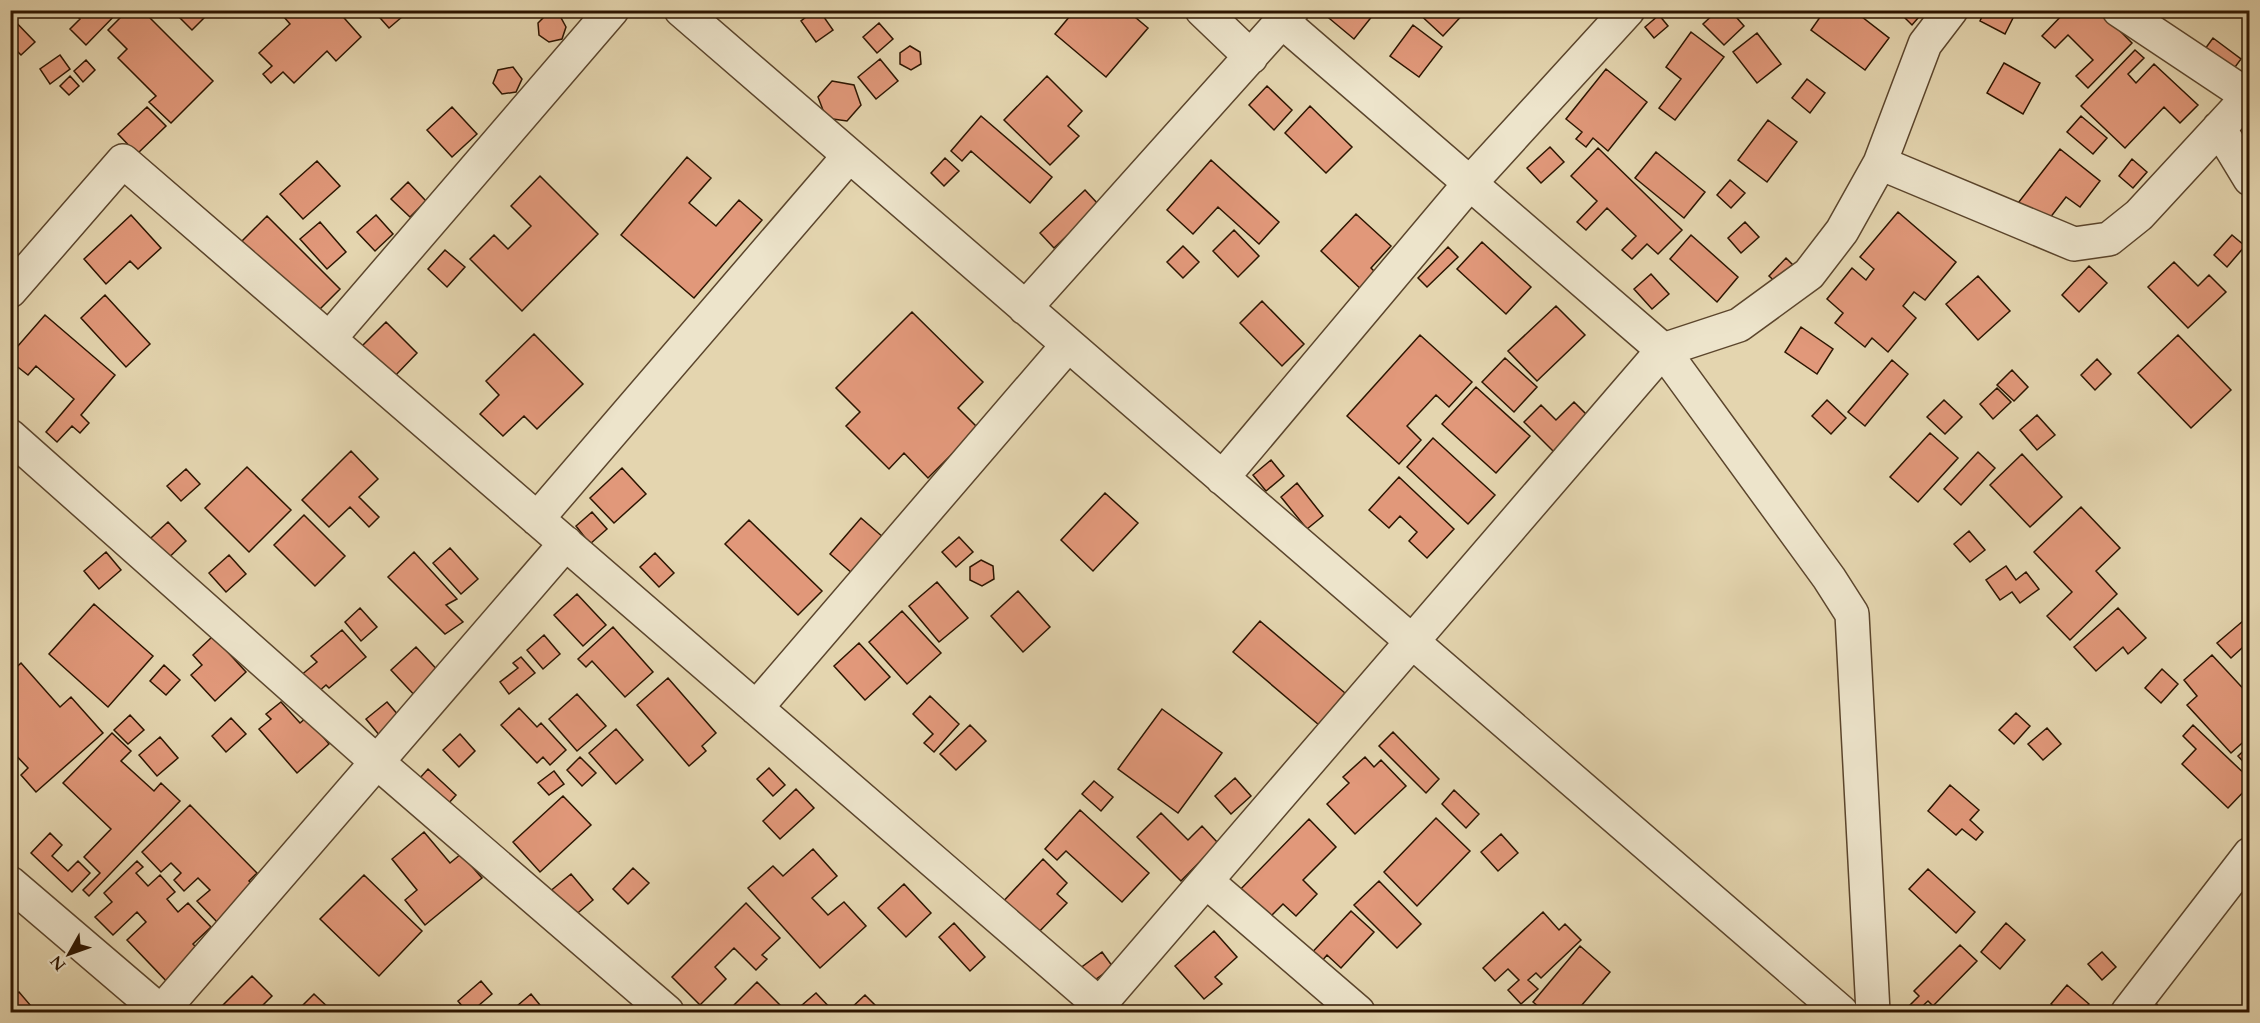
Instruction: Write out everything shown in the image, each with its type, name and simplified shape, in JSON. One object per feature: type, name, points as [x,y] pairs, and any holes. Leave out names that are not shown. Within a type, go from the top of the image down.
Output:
[{"type":"street","points":[[329,339],[612,10]]},
{"type":"street","points":[[681,10],[1841,1012]]},
{"type":"street","points":[[1202,10],[1251,57]]},
{"type":"street","points":[[1222,478],[1470,183],[1628,10]]},
{"type":"street","points":[[10,291],[123,161],[756,708],[1096,1009],[1663,350],[1739,325],[1809,274],[1842,231],[1880,164],[1925,44],[1951,10]]},
{"type":"street","points":[[1880,164],[2074,244],[2109,239],[2139,215],[2249,95],[2118,10]]},
{"type":"street","points":[[1025,308],[1287,16],[1470,183],[1663,350],[1829,578],[1852,614],[1873,1012]]},
{"type":"street","points":[[2219,128],[2250,179]]},
{"type":"street","points":[[537,519],[849,156]]},
{"type":"street","points":[[756,708],[1068,345]]},
{"type":"street","points":[[10,436],[377,762],[667,1012]]},
{"type":"street","points":[[10,883],[161,1012],[566,543]]},
{"type":"street","points":[[2128,1012],[2245,868]]},
{"type":"street","points":[[1206,881],[1358,1012]]},
{"type":"building","points":[[71,10],[120,10],[86,45],[70,29],[80,19]]},
{"type":"building","points":[[128,10],[142,10],[213,81],[171,123],[149,102],[156,96],[118,58],[127,49],[108,30]]},
{"type":"building","points":[[172,10],[212,10],[192,30]]},
{"type":"building","points":[[278,10],[337,10],[361,37],[336,61],[327,51],[294,83],[283,72],[271,83],[263,74],[272,66],[259,53],[290,24]]},
{"type":"building","points":[[373,10],[409,10],[409,11],[389,28]]},
{"type":"building","points":[[815,10],[819,10],[833,30],[816,42],[801,21]]},
{"type":"building","points":[[1075,10],[1130,10],[1129,12],[1148,28],[1106,77],[1055,34]]},
{"type":"building","points":[[1327,10],[1377,10],[1354,39],[1324,14]]},
{"type":"building","points":[[1415,10],[1467,10],[1443,36]]},
{"type":"building","points":[[1718,10],[1730,10],[1744,26],[1724,45],[1703,24]]},
{"type":"building","points":[[1825,10],[1853,10],[1889,38],[1865,70],[1811,30]]},
{"type":"building","points":[[1897,10],[1925,10],[1912,25]]},
{"type":"building","points":[[1985,10],[2009,10],[2015,14],[2005,34],[1980,21]]},
{"type":"building","points":[[2067,10],[2099,10],[2132,43],[2088,88],[2076,76],[2093,60],[2068,35],[2055,48],[2042,36]]},
{"type":"building","points":[[2144,10],[2166,10],[2158,22]]},
{"type":"building","points":[[547,14],[560,16],[566,27],[562,39],[549,42],[539,35],[538,23]]},
{"type":"building","points":[[1659,15],[1668,26],[1654,38],[1645,27]]},
{"type":"building","points":[[10,16],[35,42],[21,55],[10,44]]},
{"type":"building","points":[[879,23],[893,39],[877,53],[863,37]]},
{"type":"building","points":[[1413,25],[1442,47],[1419,77],[1390,56]]},
{"type":"building","points":[[1691,32],[1724,57],[1675,120],[1659,108],[1681,79],[1666,67]]},
{"type":"building","points":[[1757,33],[1781,64],[1757,83],[1733,52]]},
{"type":"building","points":[[2213,38],[2241,59],[2230,74],[2202,53]]},
{"type":"building","points":[[910,46],[920,52],[921,64],[911,70],[900,64],[900,53]]},
{"type":"building","points":[[2135,50],[2144,58],[2128,74],[2136,83],[2154,64],[2198,105],[2180,123],[2164,107],[2125,148],[2081,106]]},
{"type":"building","points":[[60,55],[70,69],[50,84],[40,69]]},
{"type":"building","points":[[880,59],[898,81],[876,99],[858,77]]},
{"type":"building","points":[[86,60],[95,70],[83,82],[74,71]]},
{"type":"building","points":[[2004,63],[2040,83],[2023,114],[1987,93]]},
{"type":"building","points":[[513,67],[522,79],[516,92],[502,94],[493,83],[498,70]]},
{"type":"building","points":[[1606,69],[1647,102],[1608,151],[1593,138],[1586,147],[1576,139],[1582,132],[1566,119]]},
{"type":"building","points":[[70,76],[79,86],[69,95],[60,86]]},
{"type":"building","points":[[1047,76],[1082,111],[1068,126],[1079,136],[1050,165],[1004,120]]},
{"type":"building","points":[[1807,79],[1825,93],[1810,113],[1792,98]]},
{"type":"building","points":[[832,81],[854,85],[861,105],[847,121],[826,118],[818,97]]},
{"type":"building","points":[[1267,86],[1292,110],[1274,130],[1249,105]]},
{"type":"building","points":[[1310,106],[1352,147],[1326,173],[1285,133]]},
{"type":"building","points":[[147,107],[166,126],[137,154],[118,134]]},
{"type":"building","points":[[452,107],[477,134],[452,157],[427,130]]},
{"type":"building","points":[[981,116],[1052,177],[1030,203],[971,151],[962,161],[951,151]]},
{"type":"building","points":[[2081,116],[2107,138],[2093,154],[2067,132]]},
{"type":"building","points":[[1768,120],[1797,142],[1767,182],[1738,160]]},
{"type":"building","points":[[1550,147],[1564,162],[1541,183],[1527,168]]},
{"type":"building","points":[[1598,148],[1682,230],[1658,254],[1647,244],[1632,259],[1622,250],[1636,236],[1607,208],[1586,230],[1577,222],[1597,201],[1571,176]]},
{"type":"building","points":[[2060,149],[2100,181],[2080,207],[2066,197],[2043,227],[2015,207]]},
{"type":"building","points":[[1656,152],[1705,192],[1684,218],[1635,178]]},
{"type":"building","points":[[687,157],[711,178],[689,203],[716,226],[739,200],[762,220],[694,298],[621,235]]},
{"type":"building","points":[[945,158],[959,171],[944,186],[931,173]]},
{"type":"building","points":[[2132,159],[2147,172],[2133,188],[2119,176]]},
{"type":"building","points":[[1211,160],[1279,222],[1259,244],[1218,207],[1193,234],[1167,210]]},
{"type":"building","points":[[317,161],[340,186],[303,219],[280,194]]},
{"type":"building","points":[[540,176],[598,234],[522,311],[470,259],[494,235],[508,249],[531,226],[511,206]]},
{"type":"building","points":[[1730,180],[1745,193],[1731,208],[1717,195]]},
{"type":"building","points":[[408,182],[426,201],[410,217],[391,199]]},
{"type":"building","points":[[1085,190],[1099,205],[1054,248],[1040,233]]},
{"type":"building","points":[[1898,212],[1956,262],[1925,300],[1914,292],[1903,306],[1916,318],[1888,352],[1872,338],[1865,347],[1835,323],[1843,313],[1827,299],[1852,268],[1866,280],[1874,269],[1860,257]]},
{"type":"building","points":[[1356,214],[1391,246],[1371,268],[1381,278],[1366,294],[1321,251]]},
{"type":"building","points":[[131,215],[161,248],[138,269],[130,261],[106,284],[84,259]]},
{"type":"building","points":[[376,215],[393,234],[375,251],[357,232]]},
{"type":"building","points":[[267,216],[340,289],[312,317],[239,244]]},
{"type":"building","points":[[320,222],[346,252],[327,269],[300,239]]},
{"type":"building","points":[[1745,222],[1759,237],[1741,253],[1728,238]]},
{"type":"building","points":[[1234,230],[1259,256],[1238,277],[1213,251]]},
{"type":"building","points":[[1691,235],[1738,277],[1717,302],[1670,259]]},
{"type":"building","points":[[2232,235],[2245,246],[2227,267],[2214,255]]},
{"type":"building","points":[[1482,242],[1531,287],[1506,314],[1457,269]]},
{"type":"building","points":[[1183,246],[1199,262],[1183,278],[1167,262]]},
{"type":"building","points":[[1448,247],[1458,257],[1427,287],[1418,278]]},
{"type":"building","points":[[445,250],[465,267],[447,287],[428,269]]},
{"type":"building","points":[[1786,258],[1800,272],[1784,290],[1769,276]]},
{"type":"building","points":[[2174,262],[2198,286],[2209,275],[2226,292],[2188,328],[2148,287]]},
{"type":"building","points":[[2089,266],[2107,283],[2079,312],[2062,295]]},
{"type":"building","points":[[1651,274],[1669,294],[1652,309],[1634,289]]},
{"type":"building","points":[[1978,276],[2010,311],[1978,340],[1946,304]]},
{"type":"building","points":[[105,295],[150,344],[126,367],[81,318]]},
{"type":"building","points":[[1262,301],[1304,344],[1282,366],[1240,323]]},
{"type":"building","points":[[1556,306],[1585,335],[1537,381],[1508,351]]},
{"type":"building","points":[[912,312],[983,382],[958,408],[978,428],[928,478],[904,453],[889,469],[846,426],[860,412],[836,388]]},
{"type":"building","points":[[45,315],[115,375],[81,415],[89,423],[80,433],[72,426],[57,442],[46,432],[74,399],[36,366],[28,375],[10,361],[10,355]]},
{"type":"building","points":[[386,322],[417,353],[393,378],[362,346]]},
{"type":"building","points":[[1801,327],[1833,349],[1817,374],[1785,352]]},
{"type":"building","points":[[534,334],[583,384],[537,429],[524,416],[503,436],[480,414],[499,395],[486,381]]},
{"type":"building","points":[[1420,335],[1472,382],[1449,407],[1436,395],[1407,426],[1421,440],[1399,464],[1347,416]]},
{"type":"building","points":[[2178,335],[2231,390],[2191,428],[2138,373]]},
{"type":"building","points":[[1505,358],[1537,387],[1514,412],[1482,382]]},
{"type":"building","points":[[2097,359],[2111,374],[2095,390],[2081,375]]},
{"type":"building","points":[[1892,360],[1908,374],[1865,426],[1848,412]]},
{"type":"building","points":[[2012,370],[2028,387],[2014,401],[1997,385]]},
{"type":"building","points":[[1476,387],[1530,436],[1496,473],[1442,424]]},
{"type":"building","points":[[1997,388],[2011,402],[1993,419],[1980,404]]},
{"type":"building","points":[[1827,400],[1846,418],[1831,434],[1812,416]]},
{"type":"building","points":[[1944,400],[1962,417],[1945,434],[1927,417]]},
{"type":"building","points":[[1574,402],[1589,417],[1554,452],[1524,422],[1541,405],[1556,420]]},
{"type":"building","points":[[2037,415],[2055,435],[2037,450],[2020,430]]},
{"type":"building","points":[[1930,433],[1958,458],[1918,502],[1890,477]]},
{"type":"building","points":[[1433,438],[1495,495],[1468,524],[1407,467]]},
{"type":"building","points":[[351,451],[378,479],[359,497],[379,517],[369,527],[350,507],[329,527],[302,500]]},
{"type":"building","points":[[1978,452],[1995,468],[1961,505],[1944,489]]},
{"type":"building","points":[[2022,454],[2062,497],[2030,527],[1990,485]]},
{"type":"building","points":[[1271,460],[1284,476],[1266,491],[1253,475]]},
{"type":"building","points":[[247,467],[291,510],[249,552],[205,508]]},
{"type":"building","points":[[622,468],[646,494],[614,523],[590,498]]},
{"type":"building","points":[[186,469],[200,484],[181,501],[167,486]]},
{"type":"building","points":[[1399,477],[1454,529],[1427,558],[1409,541],[1417,532],[1400,516],[1389,528],[1369,510]]},
{"type":"building","points":[[1297,483],[1323,516],[1307,529],[1281,497]]},
{"type":"building","points":[[1105,493],[1138,523],[1093,571],[1061,540]]},
{"type":"building","points":[[2081,507],[2120,548],[2096,571],[2117,594],[2070,640],[2047,616],[2072,592],[2034,552]]},
{"type":"building","points":[[592,512],[607,529],[590,544],[576,526]]},
{"type":"building","points":[[304,515],[345,556],[315,586],[274,545]]},
{"type":"building","points":[[861,518],[884,538],[853,574],[830,554]]},
{"type":"building","points":[[749,520],[822,591],[798,615],[725,544]]},
{"type":"building","points":[[168,522],[186,541],[155,571],[137,551]]},
{"type":"building","points":[[1969,531],[1985,550],[1970,562],[1954,544]]},
{"type":"building","points":[[959,537],[973,552],[956,567],[942,552]]},
{"type":"building","points":[[450,548],[478,579],[461,594],[433,563]]},
{"type":"building","points":[[106,552],[121,570],[99,589],[84,571]]},
{"type":"building","points":[[414,552],[457,599],[446,605],[463,622],[445,634],[388,577]]},
{"type":"building","points":[[655,553],[674,573],[659,587],[640,567]]},
{"type":"building","points":[[229,555],[246,574],[226,592],[209,573]]},
{"type":"building","points":[[981,560],[993,566],[994,579],[982,586],[970,580],[970,567]]},
{"type":"building","points":[[2006,566],[2016,580],[2026,572],[2039,589],[2020,603],[2012,592],[2000,600],[1986,580]]},
{"type":"building","points":[[937,582],[968,618],[939,642],[909,606]]},
{"type":"building","points":[[1018,591],[1050,627],[1023,652],[991,616]]},
{"type":"building","points":[[577,594],[606,625],[583,646],[554,615]]},
{"type":"building","points":[[94,604],[153,656],[108,707],[49,654]]},
{"type":"building","points":[[360,608],[377,627],[361,641],[345,622]]},
{"type":"building","points":[[2118,608],[2146,638],[2128,654],[2123,647],[2096,671],[2074,647]]},
{"type":"building","points":[[902,611],[941,653],[907,684],[869,642]]},
{"type":"building","points":[[2250,615],[2250,656],[2242,648],[2231,658],[2217,643]]},
{"type":"building","points":[[1260,621],[1345,693],[1319,725],[1233,652]]},
{"type":"building","points":[[613,627],[653,672],[625,697],[592,661],[586,667],[578,659]]},
{"type":"building","points":[[342,630],[366,657],[329,688],[326,685],[309,700],[294,681],[317,662],[311,656]]},
{"type":"building","points":[[544,635],[560,654],[543,669],[527,650]]},
{"type":"building","points":[[213,636],[246,672],[215,701],[191,675],[202,665],[193,655]]},
{"type":"building","points":[[859,643],[890,677],[865,700],[834,666]]},
{"type":"building","points":[[416,647],[443,676],[418,699],[391,670]]},
{"type":"building","points":[[2212,655],[2250,696],[2250,712],[2247,714],[2250,717],[2250,736],[2231,753],[2187,705],[2197,696],[2184,680]]},
{"type":"building","points":[[521,657],[535,673],[509,694],[500,682],[518,668],[513,663]]},
{"type":"building","points":[[21,663],[60,707],[71,697],[103,733],[36,792],[21,775],[28,768],[10,749],[10,673]]},
{"type":"building","points":[[164,665],[180,680],[166,695],[150,681]]},
{"type":"building","points":[[2162,669],[2178,684],[2161,703],[2145,688]]},
{"type":"building","points":[[668,678],[716,733],[702,746],[706,751],[689,766],[637,705]]},
{"type":"building","points":[[577,694],[606,726],[577,751],[549,719]]},
{"type":"building","points":[[930,696],[959,724],[934,752],[924,743],[933,734],[913,714]]},
{"type":"building","points":[[281,702],[300,723],[307,717],[329,744],[297,773],[259,729],[271,719],[266,714]]},
{"type":"building","points":[[387,702],[406,724],[385,742],[366,719]]},
{"type":"building","points":[[519,708],[537,727],[541,723],[566,750],[550,765],[543,757],[537,763],[501,725]]},
{"type":"building","points":[[1162,709],[1222,753],[1178,813],[1118,769]]},
{"type":"building","points":[[2016,713],[2030,726],[2014,744],[1999,730]]},
{"type":"building","points":[[130,715],[144,730],[128,744],[114,730]]},
{"type":"building","points":[[231,718],[246,734],[226,752],[212,736]]},
{"type":"building","points":[[970,725],[986,741],[956,770],[940,754]]},
{"type":"building","points":[[2193,725],[2250,779],[2250,785],[2228,808],[2182,764],[2196,749],[2183,736]]},
{"type":"building","points":[[2047,728],[2061,744],[2043,760],[2028,744]]},
{"type":"building","points":[[616,729],[643,760],[616,784],[589,753]]},
{"type":"building","points":[[1393,732],[1439,779],[1426,793],[1379,746]]},
{"type":"building","points":[[112,733],[131,751],[121,761],[154,791],[161,783],[180,801],[89,896],[83,890],[100,873],[84,857],[111,829],[63,783]]},
{"type":"building","points":[[460,734],[475,751],[459,767],[443,750]]},
{"type":"building","points":[[160,737],[178,758],[157,776],[139,755]]},
{"type":"building","points":[[2250,745],[2250,769],[2238,756]]},
{"type":"building","points":[[580,757],[596,773],[582,786],[567,770]]},
{"type":"building","points":[[1365,757],[1374,767],[1381,760],[1406,786],[1355,834],[1327,804],[1349,783],[1343,777]]},
{"type":"building","points":[[769,768],[785,785],[773,796],[757,779]]},
{"type":"building","points":[[428,769],[456,795],[439,814],[411,788]]},
{"type":"building","points":[[554,771],[564,784],[549,795],[538,783]]},
{"type":"building","points":[[1235,778],[1251,796],[1231,814],[1215,796]]},
{"type":"building","points":[[1094,781],[1113,797],[1101,811],[1082,794]]},
{"type":"building","points":[[1950,785],[1979,810],[1970,820],[1983,832],[1976,840],[1962,829],[1956,835],[1928,811]]},
{"type":"building","points":[[796,789],[814,808],[780,839],[763,821]]},
{"type":"building","points":[[1454,790],[1479,814],[1466,828],[1442,804]]},
{"type":"building","points":[[563,796],[591,825],[540,872],[513,842]]},
{"type":"building","points":[[190,805],[257,873],[249,881],[255,886],[218,923],[197,901],[210,890],[198,878],[184,891],[174,880],[181,873],[171,863],[161,872],[142,852]]},
{"type":"building","points":[[1080,810],[1149,873],[1122,902],[1066,851],[1057,860],[1045,849]]},
{"type":"building","points":[[1161,813],[1188,840],[1202,826],[1218,843],[1181,881],[1137,837]]},
{"type":"building","points":[[1436,818],[1470,851],[1417,906],[1384,872]]},
{"type":"building","points":[[1309,819],[1336,847],[1303,880],[1317,894],[1296,916],[1283,904],[1262,925],[1234,896]]},
{"type":"building","points":[[424,832],[450,863],[461,854],[482,878],[425,925],[405,900],[417,890],[392,859]]},
{"type":"building","points":[[50,833],[62,845],[52,856],[68,871],[78,861],[90,873],[72,892],[31,853]]},
{"type":"building","points":[[1501,834],[1518,853],[1498,871],[1481,852]]},
{"type":"building","points":[[813,849],[837,876],[812,898],[828,915],[844,902],[866,926],[820,968],[748,888],[773,866],[783,876]]},
{"type":"building","points":[[1043,859],[1067,883],[1057,894],[1067,903],[1033,938],[999,906]]},
{"type":"building","points":[[137,861],[143,867],[136,873],[148,886],[160,875],[175,892],[167,899],[178,912],[188,903],[211,927],[193,944],[202,953],[174,989],[127,940],[146,922],[137,912],[113,935],[95,917],[112,902],[104,893]]},
{"type":"building","points":[[633,868],[649,883],[628,904],[613,889]]},
{"type":"building","points":[[1928,869],[1975,912],[1956,933],[1909,889]]},
{"type":"building","points":[[571,874],[593,900],[566,923],[543,897]]},
{"type":"building","points":[[364,875],[422,931],[379,976],[320,919]]},
{"type":"building","points":[[1379,881],[1421,924],[1397,948],[1354,905]]},
{"type":"building","points":[[904,884],[931,913],[906,937],[878,908]]},
{"type":"building","points":[[746,903],[780,938],[762,955],[767,959],[756,970],[734,948],[715,967],[726,979],[700,1005],[672,977]]},
{"type":"building","points":[[1351,911],[1374,932],[1341,968],[1327,955],[1316,968],[1306,959]]},
{"type":"building","points":[[1543,912],[1559,930],[1565,924],[1581,940],[1541,978],[1536,973],[1528,980],[1538,989],[1521,1004],[1508,990],[1519,980],[1508,969],[1495,981],[1483,968]]},
{"type":"building","points":[[954,923],[985,957],[970,971],[939,937]]},
{"type":"building","points":[[2006,923],[2025,940],[2000,969],[1981,952]]},
{"type":"building","points":[[1214,931],[1237,957],[1215,977],[1222,984],[1204,999],[1175,966]]},
{"type":"building","points":[[1960,945],[1977,961],[1933,1006],[1928,1001],[1916,1012],[1903,1012],[1919,996],[1914,991]]},
{"type":"building","points":[[1580,946],[1610,972],[1576,1012],[1545,1012],[1533,1002]]},
{"type":"building","points":[[1102,952],[1113,967],[1089,984],[1079,969]]},
{"type":"building","points":[[2102,952],[2116,967],[2102,980],[2088,964]]},
{"type":"building","points":[[252,976],[272,996],[256,1012],[220,1012],[218,1010]]},
{"type":"building","points":[[481,981],[492,994],[471,1012],[467,1012],[458,1001]]},
{"type":"building","points":[[757,982],[787,1012],[727,1012]]},
{"type":"building","points":[[2067,985],[2089,1004],[2082,1012],[2060,1012],[2051,1004]]},
{"type":"building","points":[[19,992],[31,1006],[22,1012],[10,1012],[10,999]]},
{"type":"building","points":[[816,993],[834,1012],[794,1012]]},
{"type":"building","points":[[314,994],[333,1012],[296,1012]]},
{"type":"building","points":[[531,994],[544,1010],[510,1012]]},
{"type":"building","points":[[865,995],[882,1012],[847,1012]]},
{"type":"building","points":[[2155,1002],[2163,1012],[2142,1012]]}]
